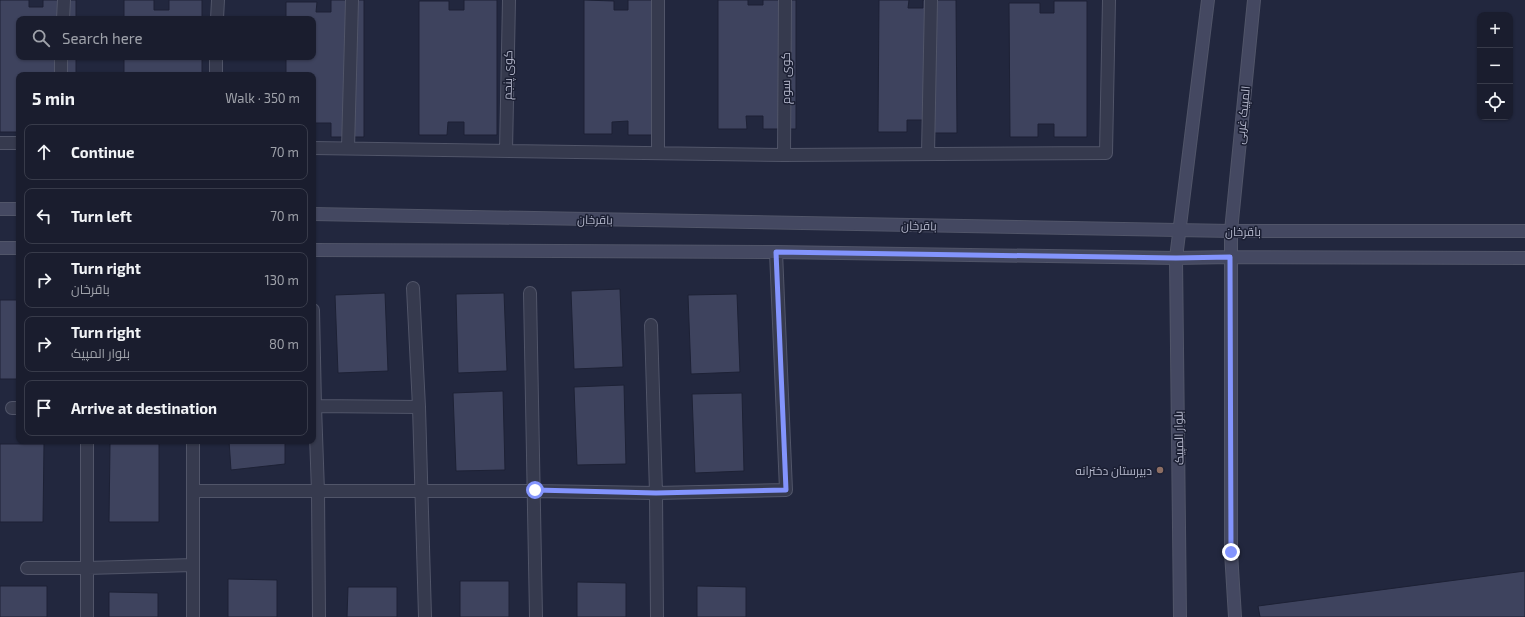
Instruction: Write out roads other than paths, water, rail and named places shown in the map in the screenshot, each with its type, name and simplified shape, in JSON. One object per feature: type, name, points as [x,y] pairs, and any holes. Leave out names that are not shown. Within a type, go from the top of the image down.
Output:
[{"type":"street","points":[[63,16],[64,0]]},
{"type":"street","points":[[217,16],[218,0]]},
{"type":"street","points":[[348,148],[352,0]]},
{"type":"street","name":"کوی پنجم","points":[[506,151],[509,0]]},
{"type":"street","points":[[658,0],[658,153]]},
{"type":"street","name":"کوی سوم","points":[[784,155],[785,0]]},
{"type":"street","points":[[928,154],[931,0]]},
{"type":"street","points":[[316,148],[784,155],[1106,153],[1109,0]]},
{"type":"street","points":[[1180,229],[1208,0]]},
{"type":"street","name":"المپیک غربی","points":[[1230,257],[1231,231],[1254,0]]},
{"type":"street","points":[[61,72],[62,60]]},
{"type":"street","points":[[216,60],[216,72]]},
{"type":"street","points":[[0,143],[16,143]]},
{"type":"street","points":[[0,209],[16,209]]},
{"type":"street","name":"باقرخان","points":[[316,214],[1231,231],[1525,231]]},
{"type":"street","name":"بلوار المپیک","points":[[1180,229],[1176,258],[1180,617]]},
{"type":"street","points":[[0,248],[16,248]]},
{"type":"street","points":[[316,250],[776,252],[1176,258],[1525,258]]},
{"type":"street","points":[[193,491],[318,492],[535,490],[656,493],[786,490],[776,252]]},
{"type":"street","points":[[1230,257],[1231,552],[1235,617]]},
{"type":"street","points":[[413,288],[419,407],[425,617]]},
{"type":"street","points":[[530,293],[535,490],[536,617]]},
{"type":"street","points":[[651,325],[656,493],[657,617]]},
{"type":"street","points":[[316,406],[419,407]]},
{"type":"street","points":[[316,435],[319,617]]},
{"type":"street","points":[[86,444],[87,617]]},
{"type":"street","points":[[192,444],[193,617]]},
{"type":"street","points":[[27,568],[193,565]]},
{"type":"place","name":"دبیرستان دخترانه","points":[[1160,470]]}]
